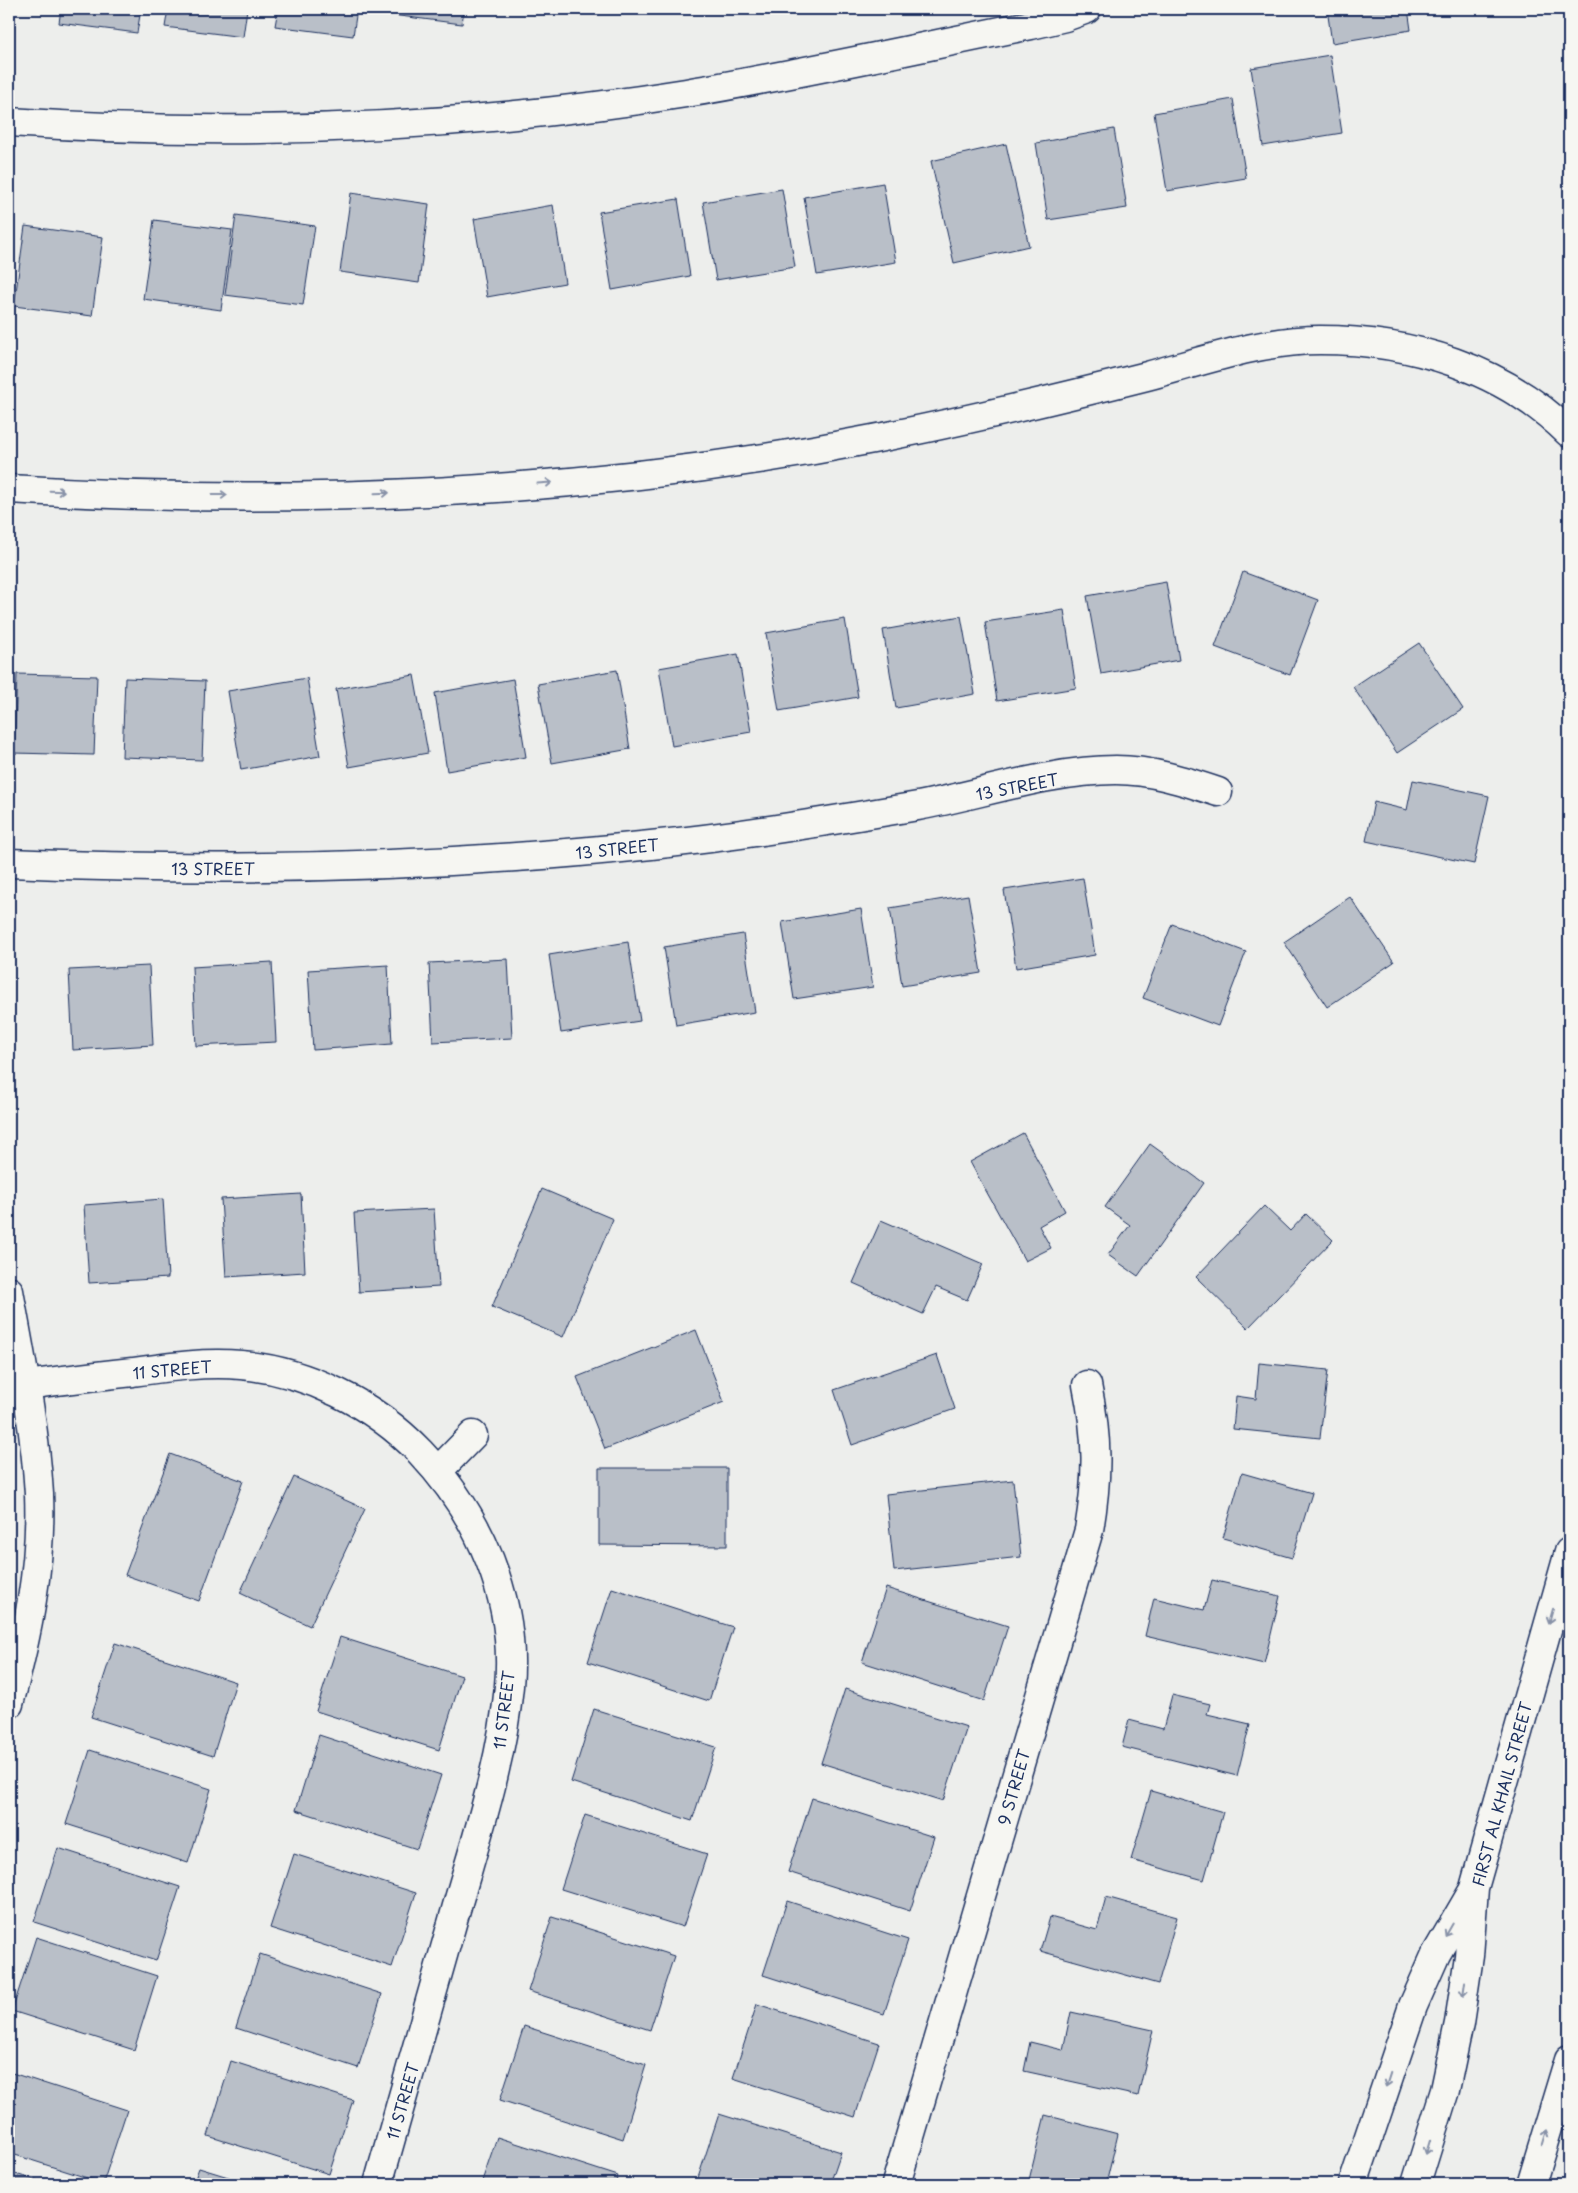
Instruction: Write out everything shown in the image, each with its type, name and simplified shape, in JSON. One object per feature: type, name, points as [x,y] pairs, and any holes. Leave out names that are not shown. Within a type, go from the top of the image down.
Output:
[{"type":"street","points":[[9,122],[172,129],[377,126],[489,117],[684,93],[786,75],[1031,25],[1065,17],[1087,9]]},
{"type":"street","points":[[9,489],[299,496],[432,492],[578,481],[724,464],[869,440],[1012,410],[1269,344],[1314,340],[1357,340],[1403,347],[1448,359],[1490,377],[1529,400],[1569,433]]},
{"type":"street","name":"13 STREET","points":[[9,863],[90,866],[322,867],[438,863],[555,855],[754,832],[948,800],[1044,779],[1116,770],[1160,775],[1218,792]]},
{"type":"street","points":[[9,1291],[26,1385],[39,1495],[38,1550],[32,1605],[9,1704]]},
{"type":"street","name":"11 STREET","points":[[26,1385],[199,1364],[242,1366],[288,1373],[331,1389],[370,1411],[406,1438],[438,1471],[464,1508],[486,1549],[501,1592],[508,1637],[510,1683],[504,1728],[487,1800],[378,2184]]},
{"type":"street","name":"9 STREET","points":[[896,2184],[1089,1530],[1095,1493],[1097,1457],[1095,1420],[1088,1384]]},
{"type":"street","points":[[438,1471],[473,1434]]},
{"type":"street","name":"FIRST AL KHAIL STREET","points":[[1416,2184],[1445,2090],[1459,2023],[1469,1956],[1474,1888],[1569,1552]]},
{"type":"street","points":[[1353,2184],[1413,2006],[1436,1954],[1474,1888]]},
{"type":"street","points":[[1531,2184],[1569,2059]]},
{"type":"building","points":[[61,9],[141,9],[137,33],[59,23]]},
{"type":"building","points":[[168,9],[247,9],[243,37],[165,27]]},
{"type":"building","points":[[278,9],[357,9],[353,36],[275,26]]},
{"type":"building","points":[[384,9],[464,9],[462,24],[384,14]]},
{"type":"building","points":[[764,9],[801,9],[765,15]]},
{"type":"building","points":[[1327,9],[1408,9],[1411,30],[1332,43]]},
{"type":"building","points":[[1330,55],[1342,133],[1263,146],[1251,68]]},
{"type":"building","points":[[1233,99],[1246,178],[1167,191],[1154,113]]},
{"type":"building","points":[[1114,129],[1127,208],[1048,220],[1036,143]]},
{"type":"building","points":[[1006,144],[1029,246],[954,263],[931,161]]},
{"type":"building","points":[[883,183],[896,262],[817,275],[804,197]]},
{"type":"building","points":[[782,189],[795,267],[716,280],[703,202]]},
{"type":"building","points":[[351,193],[429,204],[419,283],[340,272]]},
{"type":"building","points":[[678,199],[690,276],[612,290],[599,212]]},
{"type":"building","points":[[553,205],[565,283],[487,297],[474,219]]},
{"type":"building","points":[[236,215],[315,226],[303,305],[225,295]]},
{"type":"building","points":[[154,220],[232,230],[221,310],[143,299]]},
{"type":"building","points":[[25,226],[103,237],[92,316],[14,306]]},
{"type":"building","points":[[1243,572],[1318,600],[1290,675],[1215,647]]},
{"type":"building","points":[[1166,582],[1179,660],[1101,674],[1087,596]]},
{"type":"building","points":[[1064,610],[1076,688],[997,701],[985,622]]},
{"type":"building","points":[[961,616],[975,694],[896,708],[883,630]]},
{"type":"building","points":[[845,619],[858,697],[779,711],[766,633]]},
{"type":"building","points":[[1419,643],[1463,709],[1397,753],[1353,687]]},
{"type":"building","points":[[738,654],[751,732],[672,746],[659,668]]},
{"type":"building","points":[[617,670],[630,749],[552,763],[538,684]]},
{"type":"building","points":[[17,674],[97,676],[94,755],[14,753]]},
{"type":"building","points":[[414,675],[428,753],[349,767],[336,689]]},
{"type":"building","points":[[125,678],[205,681],[202,760],[122,757]]},
{"type":"building","points":[[307,678],[320,756],[241,770],[228,691]]},
{"type":"building","points":[[513,679],[526,757],[447,771],[435,693]]},
{"type":"building","points":[[1413,780],[1489,796],[1474,864],[1366,841],[1374,802],[1407,810]]},
{"type":"building","points":[[1083,878],[1095,955],[1016,968],[1004,890]]},
{"type":"building","points":[[968,895],[981,973],[902,986],[890,908]]},
{"type":"building","points":[[1350,897],[1394,962],[1327,1007],[1284,942]]},
{"type":"building","points":[[861,909],[873,987],[794,999],[782,922]]},
{"type":"building","points":[[1172,924],[1246,952],[1218,1026],[1143,998]]},
{"type":"building","points":[[743,934],[755,1012],[676,1025],[664,947]]},
{"type":"building","points":[[628,942],[640,1021],[561,1033],[549,955]]},
{"type":"building","points":[[508,959],[512,1038],[433,1042],[429,963]]},
{"type":"building","points":[[272,962],[276,1042],[196,1046],[192,967]]},
{"type":"building","points":[[388,965],[392,1044],[313,1050],[308,970]]},
{"type":"building","points":[[149,966],[153,1045],[73,1050],[69,970]]},
{"type":"building","points":[[1023,1133],[1065,1211],[1039,1226],[1051,1248],[1025,1261],[970,1162]]},
{"type":"building","points":[[1150,1144],[1204,1183],[1138,1276],[1108,1255],[1130,1225],[1105,1207]]},
{"type":"building","points":[[542,1189],[613,1219],[563,1337],[492,1307]]},
{"type":"building","points":[[301,1194],[305,1272],[226,1277],[221,1199]]},
{"type":"building","points":[[163,1199],[168,1278],[89,1283],[84,1205]]},
{"type":"building","points":[[1264,1206],[1290,1231],[1306,1214],[1333,1240],[1248,1328],[1196,1277]]},
{"type":"building","points":[[434,1209],[439,1287],[359,1292],[354,1213]]},
{"type":"building","points":[[881,1220],[983,1264],[967,1300],[936,1287],[923,1314],[853,1283]]},
{"type":"building","points":[[696,1330],[724,1402],[605,1449],[577,1377]]},
{"type":"building","points":[[937,1355],[955,1409],[852,1445],[834,1390]]},
{"type":"building","points":[[1259,1363],[1328,1370],[1320,1438],[1233,1429],[1236,1396],[1256,1399]]},
{"type":"building","points":[[170,1454],[243,1481],[199,1601],[125,1575]]},
{"type":"building","points":[[599,1468],[727,1468],[727,1546],[599,1545]]},
{"type":"building","points":[[1242,1473],[1312,1493],[1292,1558],[1223,1538]]},
{"type":"building","points":[[294,1477],[365,1509],[310,1626],[240,1593]]},
{"type":"building","points":[[1013,1480],[1021,1557],[894,1571],[886,1494]]},
{"type":"building","points":[[1212,1580],[1280,1596],[1264,1664],[1145,1636],[1154,1598],[1204,1610]]},
{"type":"building","points":[[612,1588],[733,1627],[709,1701],[588,1662]]},
{"type":"building","points":[[886,1588],[1008,1626],[984,1701],[862,1662]]},
{"type":"building","points":[[340,1637],[462,1676],[439,1750],[316,1711]]},
{"type":"building","points":[[115,1643],[236,1682],[213,1756],[91,1717]]},
{"type":"building","points":[[845,1689],[967,1727],[943,1801],[821,1763]]},
{"type":"building","points":[[1172,1695],[1210,1704],[1207,1714],[1250,1724],[1237,1776],[1122,1747],[1129,1720],[1163,1729]]},
{"type":"building","points":[[594,1709],[716,1747],[692,1821],[571,1782]]},
{"type":"building","points":[[319,1735],[441,1775],[417,1849],[296,1810]]},
{"type":"building","points":[[90,1750],[211,1789],[188,1863],[66,1824]]},
{"type":"building","points":[[1151,1791],[1223,1812],[1204,1880],[1131,1860]]},
{"type":"building","points":[[812,1798],[934,1837],[910,1911],[788,1872]]},
{"type":"building","points":[[585,1815],[707,1854],[683,1927],[561,1889]]},
{"type":"building","points":[[58,1848],[180,1887],[156,1961],[34,1922]]},
{"type":"building","points":[[294,1854],[416,1893],[392,1967],[270,1928]]},
{"type":"building","points":[[1106,1897],[1177,1917],[1158,1984],[1040,1951],[1050,1917],[1097,1930]]},
{"type":"building","points":[[787,1901],[908,1940],[884,2014],[763,1975]]},
{"type":"building","points":[[552,1917],[674,1956],[650,2030],[528,1991]]},
{"type":"building","points":[[36,1937],[157,1976],[134,2050],[12,2011]]},
{"type":"building","points":[[260,1954],[382,1994],[358,2068],[236,2028]]},
{"type":"building","points":[[757,2004],[879,2043],[855,2117],[733,2078]]},
{"type":"building","points":[[1071,2012],[1153,2030],[1138,2096],[1024,2071],[1030,2042],[1063,2050]]},
{"type":"building","points":[[524,2026],[646,2065],[623,2139],[500,2100]]},
{"type":"building","points":[[231,2061],[353,2100],[329,2174],[208,2136]]},
{"type":"building","points":[[9,2072],[127,2110],[103,2183],[9,2153]]},
{"type":"building","points":[[719,2114],[841,2152],[830,2184],[696,2184]]},
{"type":"building","points":[[1045,2115],[1118,2134],[1106,2184],[1028,2184]]},
{"type":"building","points":[[497,2137],[618,2176],[615,2184],[481,2184]]},
{"type":"building","points":[[199,2168],[251,2184],[193,2184]]},
{"type":"building","points":[[9,2172],[48,2184],[9,2184]]}]
